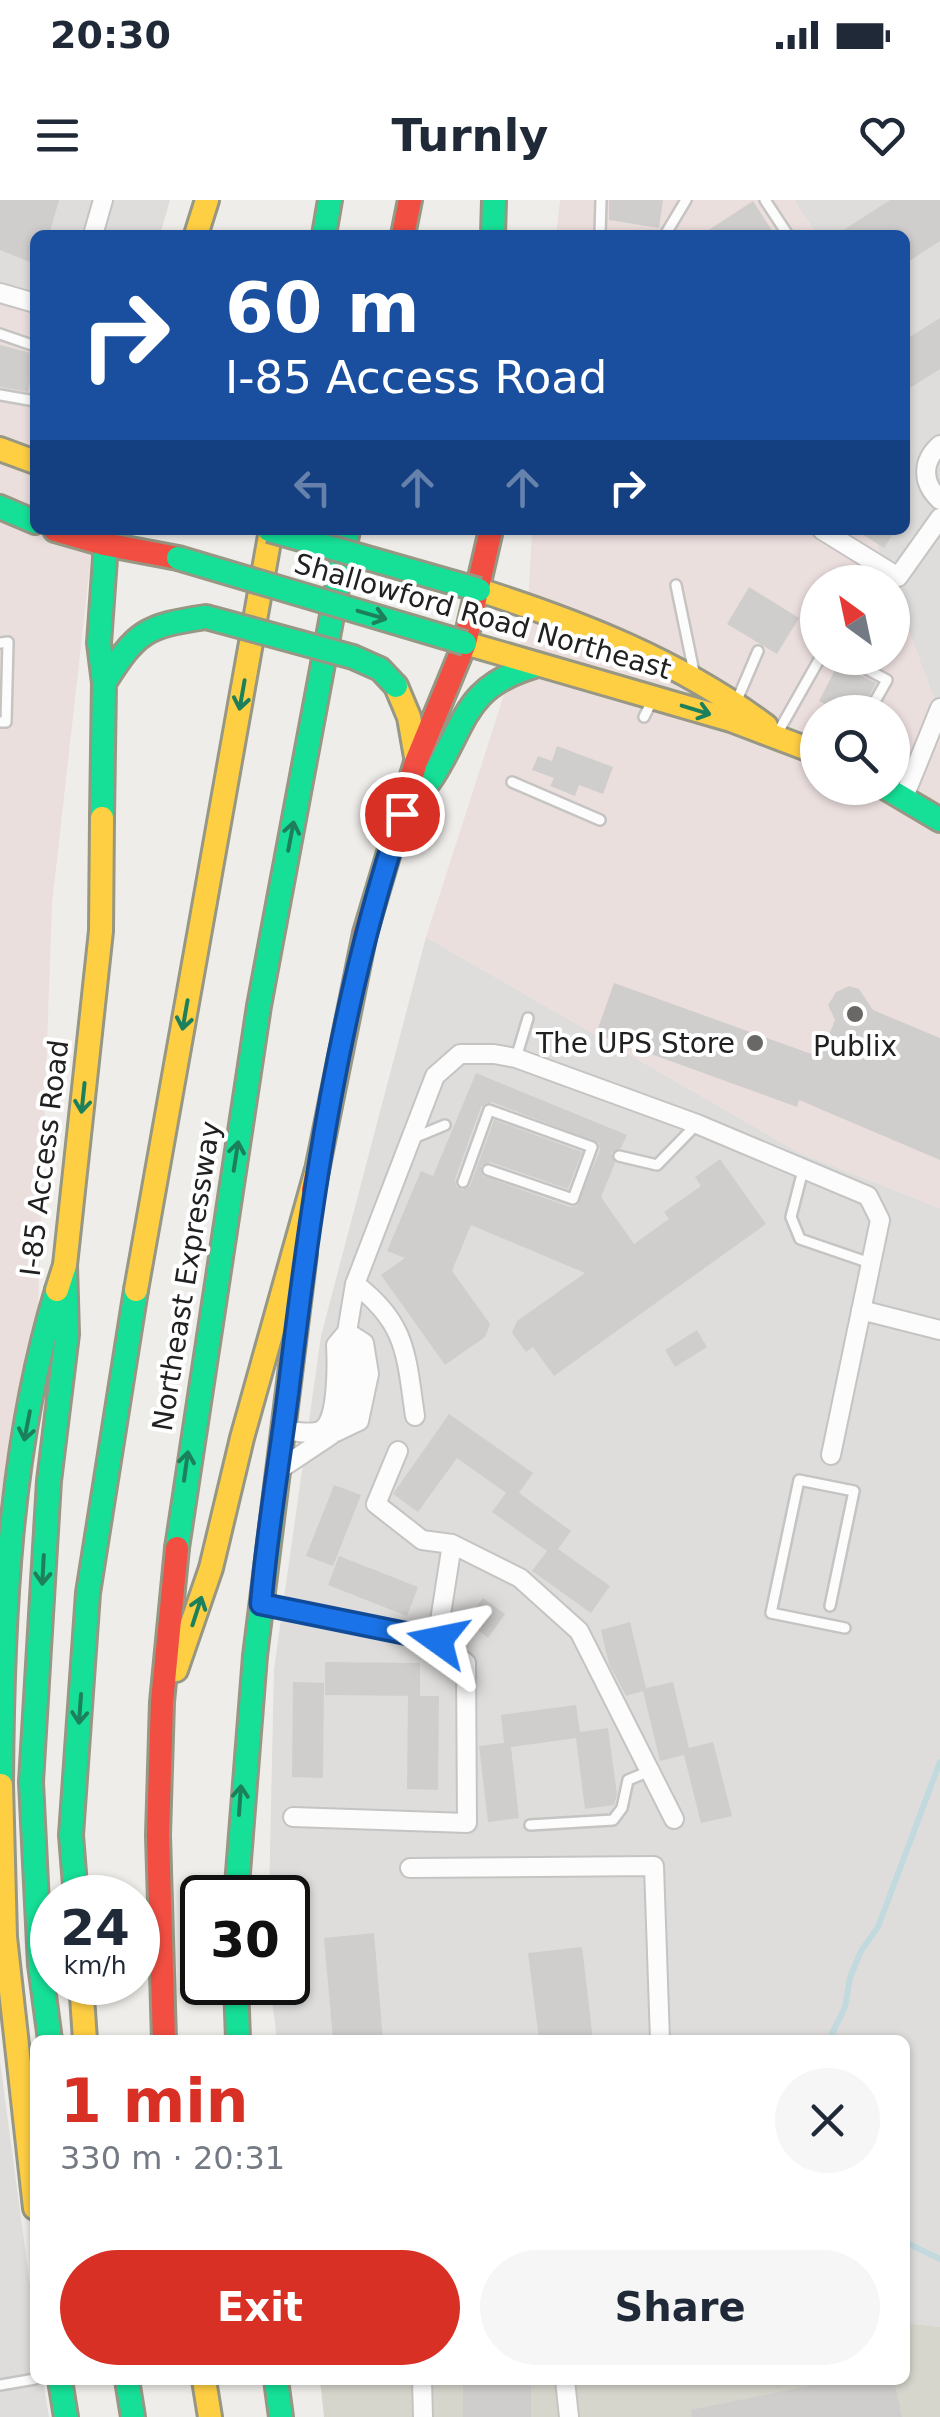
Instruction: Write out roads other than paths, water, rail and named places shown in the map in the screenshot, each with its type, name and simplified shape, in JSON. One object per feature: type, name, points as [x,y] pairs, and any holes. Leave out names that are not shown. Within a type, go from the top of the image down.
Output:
[{"type":"main road","points":[[198,230],[208,200]]},
{"type":"main road","points":[[325,230],[330,200]]},
{"type":"main road","points":[[404,230],[410,200]]},
{"type":"main road","points":[[493,230],[494,200]]},
{"type":"main road","points":[[504,230],[508,200]]},
{"type":"main road","points":[[0,449],[30,460]]},
{"type":"main road","points":[[0,507],[30,520]]},
{"type":"main road","name":"Northeast Expressway","points":[[74,1875],[71,1835],[88,1593],[123,1365],[269,535]]},
{"type":"main road","name":"Shallowford Road Northeast","points":[[287,535],[478,590],[584,626],[736,702],[777,735]]},
{"type":"main road","name":"Northeast Expressway","points":[[164,2035],[158,1835],[162,1702],[172,1577],[259,1006],[347,535]]},
{"type":"main road","points":[[162,1702],[186,1648],[211,1568],[242,1438],[316,1173],[365,932],[416,762],[465,643],[490,535]]},
{"type":"main road","name":"Shallowford Road Northeast","points":[[106,537],[465,643],[649,707],[777,735],[800,745]]},
{"type":"main road","name":"I-85 Access Road","points":[[30,2174],[6,2009],[0,1814],[1,1680],[22,1453],[45,1330],[66,1264],[101,931],[104,683],[99,644],[106,537]]},
{"type":"main road","points":[[104,683],[128,644],[152,624],[206,617],[353,657],[380,669],[396,686],[409,717],[416,762]]},
{"type":"main road","points":[[402,814],[433,776],[475,700],[498,679],[534,666]]},
{"type":"main road","points":[[910,801],[940,820]]},
{"type":"main road","points":[[237,1875],[240,1797],[261,1604],[316,1173]]},
{"type":"main road","points":[[49,2035],[40,1965],[32,1782],[49,1482],[67,1334],[66,1264]]},
{"type":"main road","points":[[83,2005],[85,2035]]},
{"type":"main road","points":[[237,2005],[238,2035]]},
{"type":"main road","points":[[61,2385],[66,2417]]},
{"type":"main road","points":[[128,2385],[132,2417]]},
{"type":"main road","points":[[205,2385],[210,2417]]},
{"type":"main road","points":[[277,2385],[281,2417]]},
{"type":"street","points":[[94,230],[103,200]]},
{"type":"street","points":[[0,293],[30,301]]},
{"type":"street","points":[[940,445],[928,458],[925,469],[930,490],[940,500]]},
{"type":"street","points":[[830,535],[898,577],[940,518]]},
{"type":"street","points":[[910,764],[940,708]]},
{"type":"street","points":[[277,1471],[332,1434],[351,1410],[347,1332],[355,1284],[435,1076],[460,1054],[516,1058],[698,1124],[868,1196],[880,1220],[831,1455]]},
{"type":"street","points":[[355,1284],[380,1302],[404,1342],[414,1416]]},
{"type":"street","points":[[862,1310],[940,1330]]},
{"type":"street","points":[[283,1430],[323,1429],[352,1375]]},
{"type":"street","points":[[398,1450],[376,1504],[422,1540],[452,1544],[520,1578],[580,1631],[674,1819]]},
{"type":"street","points":[[438,1640],[452,1544]]},
{"type":"street","points":[[261,1604],[438,1640],[466,1663],[467,1823],[293,1817]]},
{"type":"street","points":[[410,1868],[654,1866],[660,2035]]},
{"type":"street","points":[[422,2385],[423,2417]]},
{"type":"street","points":[[565,2385],[568,2417]]},
{"type":"lane","points":[[600,230],[601,200]]},
{"type":"lane","points":[[668,230],[686,200]]},
{"type":"lane","points":[[765,200],[785,230]]},
{"type":"lane","points":[[0,334],[30,344]]},
{"type":"lane","points":[[0,395],[30,400]]},
{"type":"lane","points":[[676,584],[696,680]]},
{"type":"lane","points":[[0,642],[8,642],[6,722],[0,722]]},
{"type":"lane","points":[[736,702],[758,651]]},
{"type":"lane","points":[[777,735],[811,675]]},
{"type":"lane","points":[[878,675],[887,680],[879,695]]},
{"type":"lane","points":[[512,782],[600,820]]},
{"type":"lane","points":[[516,1058],[528,1018]]},
{"type":"lane","points":[[463,1182],[489,1110],[592,1147],[573,1199],[488,1170]]},
{"type":"lane","points":[[620,1156],[657,1165],[698,1124]]},
{"type":"lane","points":[[409,1140],[445,1125]]},
{"type":"lane","points":[[803,1170],[791,1217],[800,1239],[870,1263]]},
{"type":"lane","points":[[830,1606],[854,1491],[799,1480],[771,1613],[845,1628]]},
{"type":"lane","points":[[530,1825],[612,1820],[622,1808],[628,1780],[650,1771]]},
{"type":"lane","points":[[0,2385],[30,2380]]},
{"type":"waterway","points":[[831,2035],[845,2007],[850,1978],[861,1951],[878,1927],[940,1762]]},
{"type":"waterway","points":[[910,2244],[940,2259]]},
{"type":"place","name":"Publix","points":[[855,1014]]},
{"type":"place","name":"The UPS Store","points":[[755,1043]]}]
